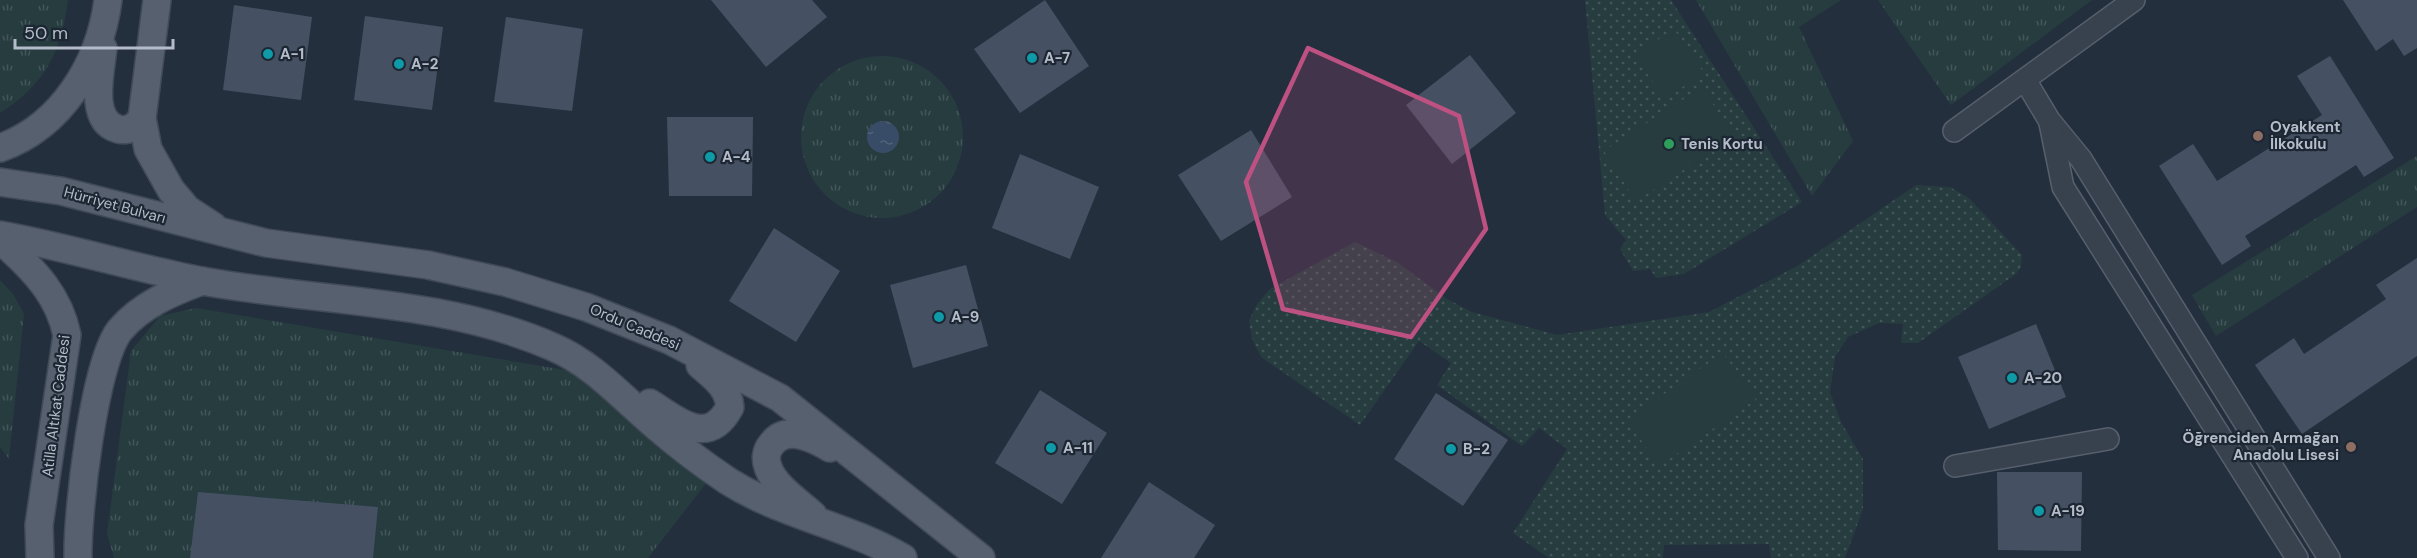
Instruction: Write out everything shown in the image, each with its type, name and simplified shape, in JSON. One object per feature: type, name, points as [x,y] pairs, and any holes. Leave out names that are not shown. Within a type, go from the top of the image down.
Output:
[{"type":"main road","points":[[157,0],[142,118],[148,149],[171,190],[194,213],[228,235]]},
{"type":"main road","points":[[106,12],[99,102],[102,113],[111,126],[124,130],[132,128],[142,118]]},
{"type":"main road","points":[[0,148],[35,131],[54,114],[90,64],[106,12]]},
{"type":"main road","name":"Hürriyet Bulvarı","points":[[0,182],[62,191],[228,235]]},
{"type":"main road","points":[[0,235],[201,281],[455,317],[525,336],[555,348],[691,428],[704,430],[716,426],[730,407],[728,394],[718,380],[669,340]]},
{"type":"main road","name":"Ordu Caddesi","points":[[228,235],[266,243],[428,265],[505,282],[586,307],[669,340],[780,398],[981,558]]},
{"type":"main road","name":"Atilla Altıkat Caddesi","points":[[0,243],[6,245],[43,281],[58,306],[67,335],[39,525],[40,558]]},
{"type":"main road","points":[[78,558],[77,532],[84,475],[101,377],[109,350],[120,331],[145,307],[177,290],[201,281]]},
{"type":"main road","points":[[592,368],[658,428],[730,482],[766,502],[878,543],[903,558]]},
{"type":"main road","points":[[817,519],[776,480],[767,466],[766,451],[773,441],[784,434],[802,435],[883,479]]},
{"type":"street","points":[[1954,131],[1996,97],[2025,80],[2134,0]]},
{"type":"street","points":[[2025,80],[2049,120],[2081,159],[2329,558]]},
{"type":"street","points":[[2049,120],[2062,188],[2297,558]]},
{"type":"street","points":[[1955,466],[2108,439]]},
{"type":"highlighted area","points":[[1308,48],[1459,116],[1486,229],[1411,337],[1283,309],[1246,182]]},
{"type":"green space","points":[[0,0],[68,0],[61,36],[48,66],[29,91],[0,113]]},
{"type":"green space","points":[[1585,0],[1671,0],[1802,202],[1684,274],[1656,278],[1650,269],[1633,271],[1620,249],[1626,240],[1605,215]]},
{"type":"green space","points":[[1696,0],[1841,0],[1799,27],[1853,141],[1812,196]]},
{"type":"green space","points":[[1878,0],[2092,0],[1951,105]]},
{"type":"green space","points":[[1674,29],[1704,73],[1664,99],[1635,55]]},
{"type":"green space","points":[[882,56],[898,57],[913,62],[940,79],[957,106],[962,121],[962,153],[957,168],[940,195],[913,212],[898,217],[882,218],[866,217],[851,212],[824,195],[807,168],[802,153],[801,137],[802,121],[807,106],[824,79],[851,62],[866,57]]},
{"type":"green space","name":"Tenis Kortu","points":[[1702,87],[1734,137],[1636,201],[1604,151]]},
{"type":"green space","points":[[2417,156],[2417,207],[2216,336],[2192,295]]},
{"type":"green space","points":[[1916,185],[1950,187],[1969,198],[2022,255],[2021,267],[2016,274],[1918,343],[1901,343],[1903,324],[1879,323],[1848,337],[1835,357],[1830,392],[1841,422],[1863,459],[1863,509],[1845,558],[1771,558],[1769,544],[1664,545],[1663,558],[1549,558],[1513,533],[1567,449],[1539,428],[1522,446],[1437,385],[1451,363],[1419,341],[1360,425],[1261,357],[1252,339],[1249,321],[1257,304],[1270,289],[1355,242],[1397,262],[1447,299],[1472,312],[1557,335],[1709,312],[1799,265]]},
{"type":"green space","points":[[0,280],[13,294],[24,314],[9,459],[0,447]]},
{"type":"green space","points":[[196,308],[583,373],[707,482],[648,558],[114,558],[107,534],[131,351],[160,316]]},
{"type":"green space","points":[[1723,353],[1756,399],[1659,466],[1627,420]]},
{"type":"water","points":[[883,121],[894,126],[899,137],[894,148],[883,153],[872,148],[867,137],[872,126]]},
{"type":"building","points":[[711,0],[812,0],[827,17],[766,67]]},
{"type":"building","name":"A-7","points":[[1045,0],[1089,66],[1020,113],[974,49]]},
{"type":"building","points":[[2343,0],[2417,0],[2417,48],[2404,56],[2393,39],[2376,51]]},
{"type":"building","name":"A-1","points":[[234,5],[312,17],[301,100],[223,90]]},
{"type":"building","name":"A-2","points":[[365,16],[443,27],[432,110],[354,100]]},
{"type":"building","points":[[506,17],[583,29],[572,111],[494,102]]},
{"type":"building","points":[[1470,55],[1516,113],[1452,164],[1406,105]]},
{"type":"building","points":[[2330,56],[2394,158],[2364,177],[2356,165],[2245,236],[2251,246],[2222,265],[2159,166],[2193,144],[2217,181],[2322,115],[2297,76]]},
{"type":"building","name":"A-4","points":[[667,117],[753,117],[752,196],[669,196]]},
{"type":"building","points":[[1251,130],[1292,197],[1221,241],[1178,175]]},
{"type":"building","points":[[1020,154],[1099,187],[1070,259],[992,228]]},
{"type":"building","points":[[774,228],[840,271],[796,342],[729,301]]},
{"type":"building","points":[[2417,258],[2417,356],[2302,434],[2255,365],[2294,338],[2304,354],[2386,299],[2376,285]]},
{"type":"building","name":"A-9","points":[[966,265],[988,346],[913,368],[890,285]]},
{"type":"building","name":"A-20","points":[[2036,324],[2066,397],[1989,429],[1958,357]]},
{"type":"building","name":"A-11","points":[[1040,390],[1107,433],[1062,504],[995,463]]},
{"type":"building","name":"B-2","points":[[1436,393],[1508,440],[1463,506],[1394,459]]},
{"type":"building","name":"A-19","points":[[1997,472],[2082,472],[2081,551],[1998,550]]},
{"type":"building","points":[[1149,482],[1215,525],[1194,558],[1101,558]]},
{"type":"building","points":[[198,492],[378,507],[373,558],[190,558]]},
{"type":"place","name":"A-1","points":[[268,54]]},
{"type":"place","name":"A-7","points":[[1032,58]]},
{"type":"place","name":"A-2","points":[[399,64]]},
{"type":"place","name":"Oyakkent İlkokulu","points":[[2258,136]]},
{"type":"place","name":"Tenis Kortu","points":[[1669,144]]},
{"type":"place","name":"A-4","points":[[710,157]]},
{"type":"place","name":"A-9","points":[[939,317]]},
{"type":"place","name":"A-20","points":[[2012,378]]},
{"type":"place","name":"Öğrenciden Armağan Anadolu Lisesi","points":[[2351,447]]},
{"type":"place","name":"A-11","points":[[1051,448]]},
{"type":"place","name":"B-2","points":[[1451,449]]},
{"type":"place","name":"A-19","points":[[2039,511]]}]
